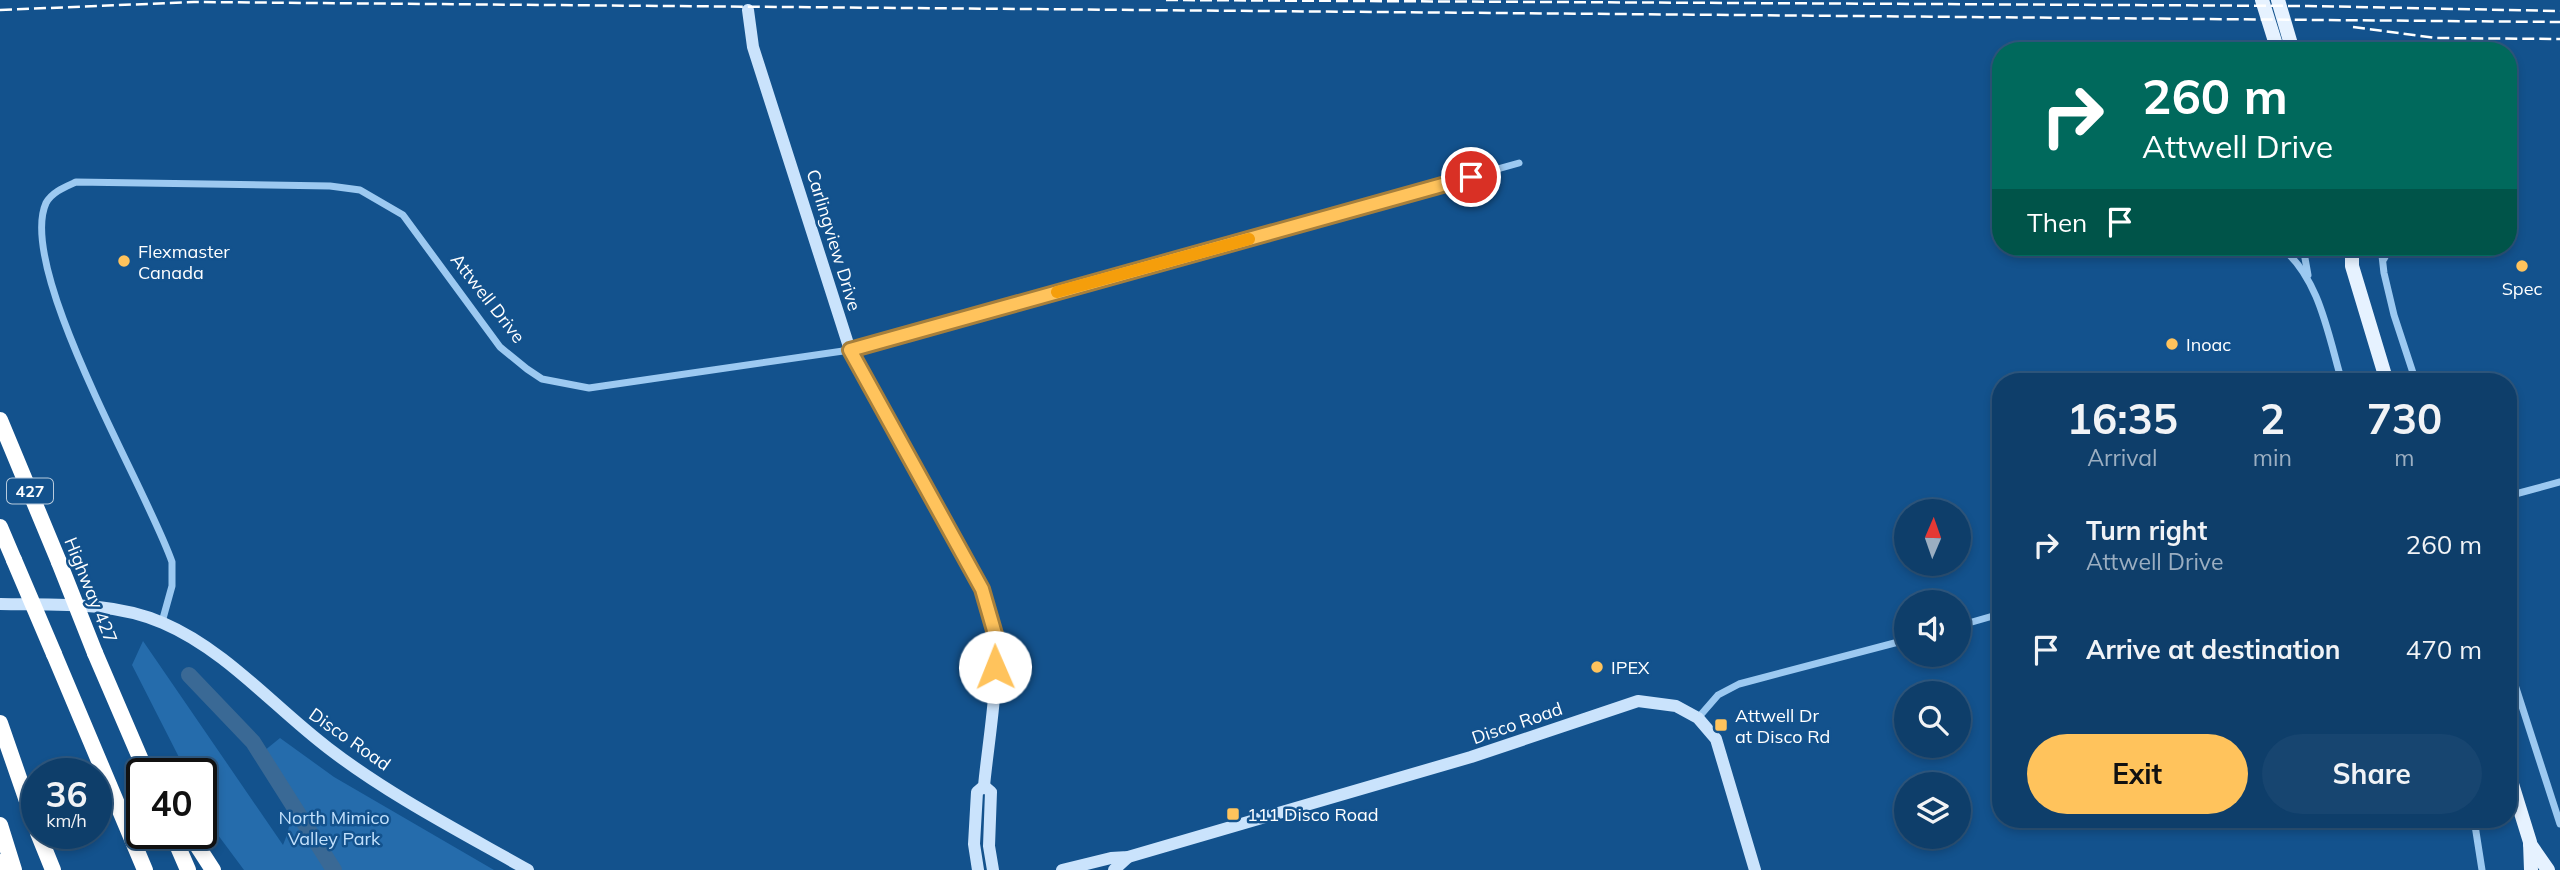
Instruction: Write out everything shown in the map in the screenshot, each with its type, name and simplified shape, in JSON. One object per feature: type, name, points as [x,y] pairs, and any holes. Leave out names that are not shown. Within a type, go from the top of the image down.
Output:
[{"type":"highway","name":"Highway 427","points":[[0,420],[141,758]]},
{"type":"highway","name":"427","points":[[0,527],[145,870]]},
{"type":"highway","points":[[0,723],[21,784]]},
{"type":"highway","points":[[0,825],[14,870]]},
{"type":"highway","points":[[44,849],[53,870]]},
{"type":"highway","points":[[179,849],[188,870]]},
{"type":"highway","points":[[199,849],[213,870]]},
{"type":"highway","points":[[0,863],[2,870]]},
{"type":"main road","points":[[2262,0],[2274,42]]},
{"type":"main road","points":[[2278,0],[2290,42]]},
{"type":"main road","name":"Carlingview Drive","points":[[748,10],[753,47],[850,350],[982,589],[990,613],[995,634],[995,667],[984,786],[977,792],[974,845],[978,870]]},
{"type":"main road","points":[[2345,256],[2352,266]]},
{"type":"main road","points":[[2351,256],[2352,266],[2384,373]]},
{"type":"main road","name":"Disco Road","points":[[0,604],[103,608],[162,622],[199,642],[289,717],[362,772],[528,870]]},
{"type":"main road","name":"Disco Road","points":[[1062,870],[1111,858],[1128,857],[1471,757],[1626,704],[1666,703],[1698,718]]},
{"type":"main road","points":[[1698,718],[1720,746],[1755,870]]},
{"type":"main road","name":"Carlingview Drive","points":[[984,786],[991,792],[989,846],[993,870]]},
{"type":"main road","points":[[2517,800],[2530,842],[2531,870]]},
{"type":"main road","points":[[2530,842],[2548,870]]},
{"type":"main road","name":"Disco Road","points":[[1114,870],[1128,857]]},
{"type":"street","name":"Attwell Drive","points":[[162,622],[171,594],[172,562],[58,308],[42,247],[42,219],[46,202],[56,191],[76,182],[330,186],[360,190],[403,215],[500,347],[542,379],[589,388],[850,350],[1519,163]]},
{"type":"street","points":[[2291,256],[2309,279]]},
{"type":"street","points":[[2305,256],[2309,279],[2339,373]]},
{"type":"street","points":[[2383,256],[2384,273],[2394,315],[2413,373]]},
{"type":"street","points":[[2384,260],[2386,256]]},
{"type":"street","points":[[2517,494],[2560,482]]},
{"type":"street","points":[[1971,622],[1992,616]]},
{"type":"street","points":[[1698,718],[1718,695],[1739,684],[1894,642]]},
{"type":"street","points":[[2517,691],[2560,824]]},
{"type":"street","points":[[2475,828],[2482,870]]},
{"type":"green space","name":"North Mimico Valley Park","points":[[143,641],[283,845],[290,819],[288,796],[264,751],[280,738],[334,777],[494,870],[244,870],[217,834],[217,758],[179,758],[132,665]]},
{"type":"waterway","points":[[189,675],[253,742],[334,870]]},
{"type":"railway","points":[[1166,0],[2308,6],[2560,11]]},
{"type":"railway","points":[[0,10],[194,2],[2560,22]]},
{"type":"railway","points":[[2353,27],[2436,38],[2560,39]]},
{"type":"slow traffic","points":[[1057,292],[1249,239]]},
{"type":"place","name":"Flexmaster Canada","points":[[124,261]]},
{"type":"place","name":"Spec","points":[[2522,266]]},
{"type":"place","name":"Inoac","points":[[2172,344]]},
{"type":"place","name":"IPEX","points":[[1597,667]]},
{"type":"place","name":"Attwell Dr at Disco Rd","points":[[1721,725]]},
{"type":"place","name":"111 Disco Road","points":[[1233,814]]},
{"type":"route","points":[[995,667],[995,634],[982,589],[850,350],[1471,177]]}]
